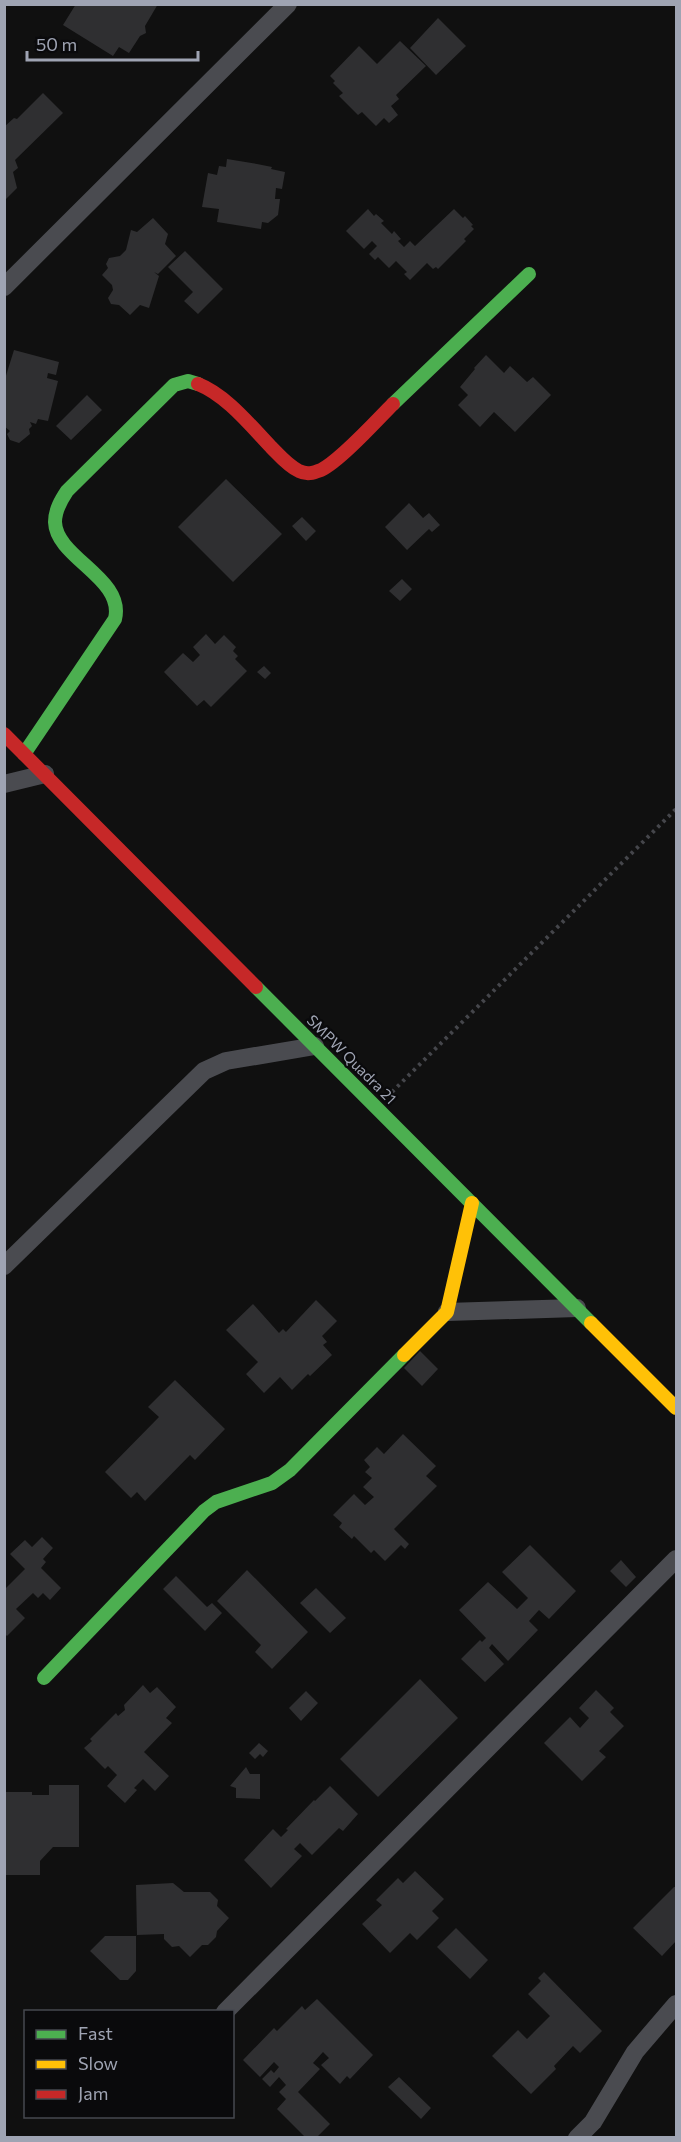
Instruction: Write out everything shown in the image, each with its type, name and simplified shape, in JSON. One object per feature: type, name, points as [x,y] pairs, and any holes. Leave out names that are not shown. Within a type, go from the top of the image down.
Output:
[{"type":"street","points":[[4,287],[288,4]]},
{"type":"street","points":[[24,754],[115,619],[117,612],[109,592],[55,531],[53,519],[56,508],[67,491],[174,385],[192,381],[203,385],[218,396],[286,462],[298,471],[308,474],[323,469],[338,457],[529,274]]},
{"type":"street","name":"SMPW Quadra 21","points":[[4,734],[676,1408]]},
{"type":"street","points":[[4,784],[45,774]]},
{"type":"street","points":[[4,1266],[204,1071],[226,1061],[315,1046]]},
{"type":"street","points":[[44,1678],[204,1511],[216,1502],[273,1483],[290,1470],[447,1312],[472,1203]]},
{"type":"street","points":[[447,1312],[577,1308]]},
{"type":"street","points":[[227,2010],[676,1559]]},
{"type":"street","points":[[577,2138],[593,2122],[635,2052],[676,2004]]},
{"type":"path","points":[[377,1108],[676,809]]},
{"type":"building","points":[[76,4],[158,4],[145,26],[146,33],[140,36],[129,53],[119,47],[113,56],[63,25]]},
{"type":"building","points":[[438,18],[466,46],[436,75],[410,48]]},
{"type":"building","points":[[400,41],[426,66],[396,95],[399,99],[391,106],[398,115],[389,123],[384,118],[376,126],[362,112],[358,115],[339,96],[343,93],[333,83],[335,81],[330,76],[359,46],[377,64]]},
{"type":"building","points":[[43,93],[63,113],[15,160],[18,168],[13,172],[17,188],[4,201],[4,127],[14,118],[17,119]]},
{"type":"building","points":[[227,159],[272,167],[271,169],[285,172],[282,189],[276,188],[275,199],[280,199],[278,215],[268,223],[262,222],[261,229],[217,222],[219,209],[202,207],[208,173],[217,175],[219,166],[226,167]]},
{"type":"building","points":[[368,209],[374,216],[376,214],[384,221],[381,223],[392,234],[394,231],[401,239],[398,241],[404,247],[410,241],[415,246],[454,209],[463,218],[465,216],[474,229],[464,239],[466,241],[438,269],[436,267],[433,269],[427,263],[410,280],[404,274],[407,272],[396,261],[389,268],[378,257],[375,260],[369,254],[377,246],[372,241],[364,249],[346,231]]},
{"type":"building","points":[[153,218],[168,234],[165,244],[176,256],[158,274],[154,272],[159,276],[149,308],[140,305],[130,315],[119,305],[111,304],[108,298],[113,290],[112,285],[102,275],[108,268],[106,264],[109,258],[120,256],[126,250],[131,230],[137,232]]},
{"type":"building","points":[[185,251],[223,289],[198,314],[184,301],[193,292],[168,267]]},
{"type":"building","points":[[14,350],[59,362],[56,375],[48,373],[47,378],[58,381],[48,421],[38,419],[36,424],[30,422],[32,426],[29,429],[30,434],[19,443],[10,440],[7,434],[10,431],[4,426],[4,382]]},
{"type":"building","points":[[486,355],[504,373],[510,366],[527,382],[533,377],[551,395],[515,432],[494,412],[480,427],[458,405],[468,395],[460,387]]},
{"type":"building","points":[[87,395],[102,410],[71,440],[56,426]]},
{"type":"building","points":[[226,479],[282,534],[233,582],[178,527]]},
{"type":"building","points":[[409,503],[423,518],[429,513],[440,525],[432,532],[429,529],[407,550],[385,527]]},
{"type":"building","points":[[302,517],[316,531],[306,541],[292,526]]},
{"type":"building","points":[[402,579],[412,589],[400,601],[389,591]]},
{"type":"building","points":[[206,634],[215,644],[224,635],[236,647],[233,651],[238,656],[235,659],[247,671],[211,707],[204,700],[197,706],[164,672],[183,653],[193,662],[200,655],[193,647]]},
{"type":"building","points":[[264,666],[271,673],[265,679],[257,672]]},
{"type":"building","points":[[316,1300],[337,1321],[322,1336],[327,1342],[323,1345],[332,1355],[292,1390],[280,1377],[264,1393],[246,1374],[258,1362],[226,1330],[253,1304],[279,1333],[283,1329],[286,1332]]},
{"type":"building","points":[[420,1351],[438,1369],[422,1386],[404,1368]]},
{"type":"building","points":[[175,1380],[225,1429],[195,1460],[190,1455],[145,1501],[137,1492],[131,1498],[105,1472],[159,1417],[148,1407]]},
{"type":"building","points":[[403,1434],[436,1466],[426,1476],[437,1486],[394,1529],[409,1544],[405,1549],[401,1545],[385,1561],[374,1550],[371,1553],[354,1536],[352,1539],[339,1527],[342,1523],[333,1515],[354,1494],[365,1505],[374,1497],[363,1487],[372,1478],[365,1472],[370,1467],[364,1460],[377,1447],[384,1454]]},
{"type":"building","points":[[42,1537],[53,1548],[43,1559],[46,1562],[41,1568],[61,1588],[50,1600],[43,1593],[38,1598],[33,1593],[16,1609],[25,1618],[7,1636],[4,1633],[4,1590],[25,1569],[10,1554],[25,1540],[32,1547]]},
{"type":"building","points":[[530,1545],[576,1591],[549,1619],[539,1610],[529,1621],[538,1630],[508,1661],[492,1644],[489,1648],[504,1664],[485,1682],[461,1659],[480,1640],[482,1642],[486,1638],[459,1610],[488,1582],[517,1609],[528,1598],[502,1572]]},
{"type":"building","points":[[621,1560],[636,1577],[626,1587],[610,1571]]},
{"type":"building","points":[[247,1570],[308,1632],[272,1669],[255,1652],[261,1645],[217,1601]]},
{"type":"building","points":[[176,1576],[207,1607],[212,1603],[222,1613],[205,1631],[163,1589]]},
{"type":"building","points":[[316,1588],[346,1618],[330,1633],[300,1603]]},
{"type":"building","points":[[420,1679],[458,1718],[378,1797],[340,1759]]},
{"type":"building","points":[[143,1685],[150,1693],[157,1687],[176,1707],[166,1718],[172,1723],[144,1752],[169,1776],[155,1791],[143,1779],[125,1803],[107,1786],[117,1775],[108,1766],[105,1769],[84,1748],[116,1713],[118,1716],[125,1710],[124,1705]]},
{"type":"building","points":[[596,1690],[614,1708],[610,1712],[624,1726],[599,1751],[606,1757],[582,1781],[544,1743],[570,1717],[580,1728],[589,1718],[579,1708]]},
{"type":"building","points":[[306,1691],[318,1703],[301,1721],[289,1708]]},
{"type":"building","points":[[259,1743],[268,1751],[263,1757],[260,1754],[255,1759],[249,1753]]},
{"type":"building","points":[[246,1767],[250,1774],[260,1774],[260,1799],[236,1798],[236,1788],[230,1786]]},
{"type":"building","points":[[49,1785],[79,1785],[79,1847],[53,1847],[40,1861],[40,1875],[4,1875],[4,1792],[32,1792],[32,1795],[49,1795]]},
{"type":"building","points":[[330,1786],[358,1814],[343,1831],[339,1828],[312,1855],[300,1843],[294,1849],[302,1856],[271,1888],[244,1860],[273,1829],[281,1837],[288,1830],[286,1829]]},
{"type":"building","points":[[415,1871],[444,1899],[432,1911],[439,1918],[417,1940],[410,1933],[390,1953],[362,1924],[382,1905],[376,1900],[398,1878],[403,1883]]},
{"type":"building","points":[[173,1883],[184,1892],[210,1892],[218,1900],[217,1906],[229,1918],[208,1945],[202,1945],[190,1957],[179,1946],[172,1947],[164,1939],[164,1934],[137,1935],[136,1885]]},
{"type":"building","points":[[676,1887],[676,1941],[662,1956],[633,1928]]},
{"type":"building","points":[[456,1928],[488,1960],[470,1979],[437,1947]]},
{"type":"building","points":[[105,1936],[136,1936],[136,1971],[128,1980],[120,1980],[90,1951]]},
{"type":"building","points":[[544,1972],[602,2031],[580,2053],[573,2046],[554,2066],[556,2069],[531,2094],[492,2056],[518,2030],[527,2039],[550,2016],[528,1994],[541,1981],[538,1978]]},
{"type":"building","points":[[317,1999],[373,2055],[350,2079],[347,2076],[340,2084],[321,2065],[329,2058],[323,2052],[313,2063],[320,2069],[298,2092],[330,2124],[316,2138],[306,2138],[277,2109],[286,2099],[279,2092],[286,2085],[279,2077],[270,2087],[262,2079],[271,2070],[274,2073],[279,2067],[274,2062],[260,2077],[243,2060],[274,2028],[277,2031],[302,2006],[305,2010]]},
{"type":"building","points":[[399,2077],[431,2108],[421,2119],[388,2087]]},
{"type":"traffic: fast","points":[[393,404],[529,274]]},
{"type":"traffic: fast","points":[[24,754],[115,619],[115,605],[110,592],[101,580],[66,547],[58,535],[55,522],[59,505],[67,491],[174,385],[188,381],[198,384]]},
{"type":"traffic: fast","points":[[256,987],[591,1323]]},
{"type":"traffic: fast","points":[[44,1678],[204,1511],[216,1502],[272,1483],[290,1470],[404,1355]]},
{"type":"traffic: slow","points":[[404,1355],[447,1312],[472,1203]]},
{"type":"traffic: slow","points":[[591,1323],[676,1408]]},
{"type":"traffic: jam","points":[[198,384],[228,403],[287,463],[307,473],[321,470],[338,458],[393,404]]},
{"type":"traffic: jam","points":[[4,734],[256,987]]}]
